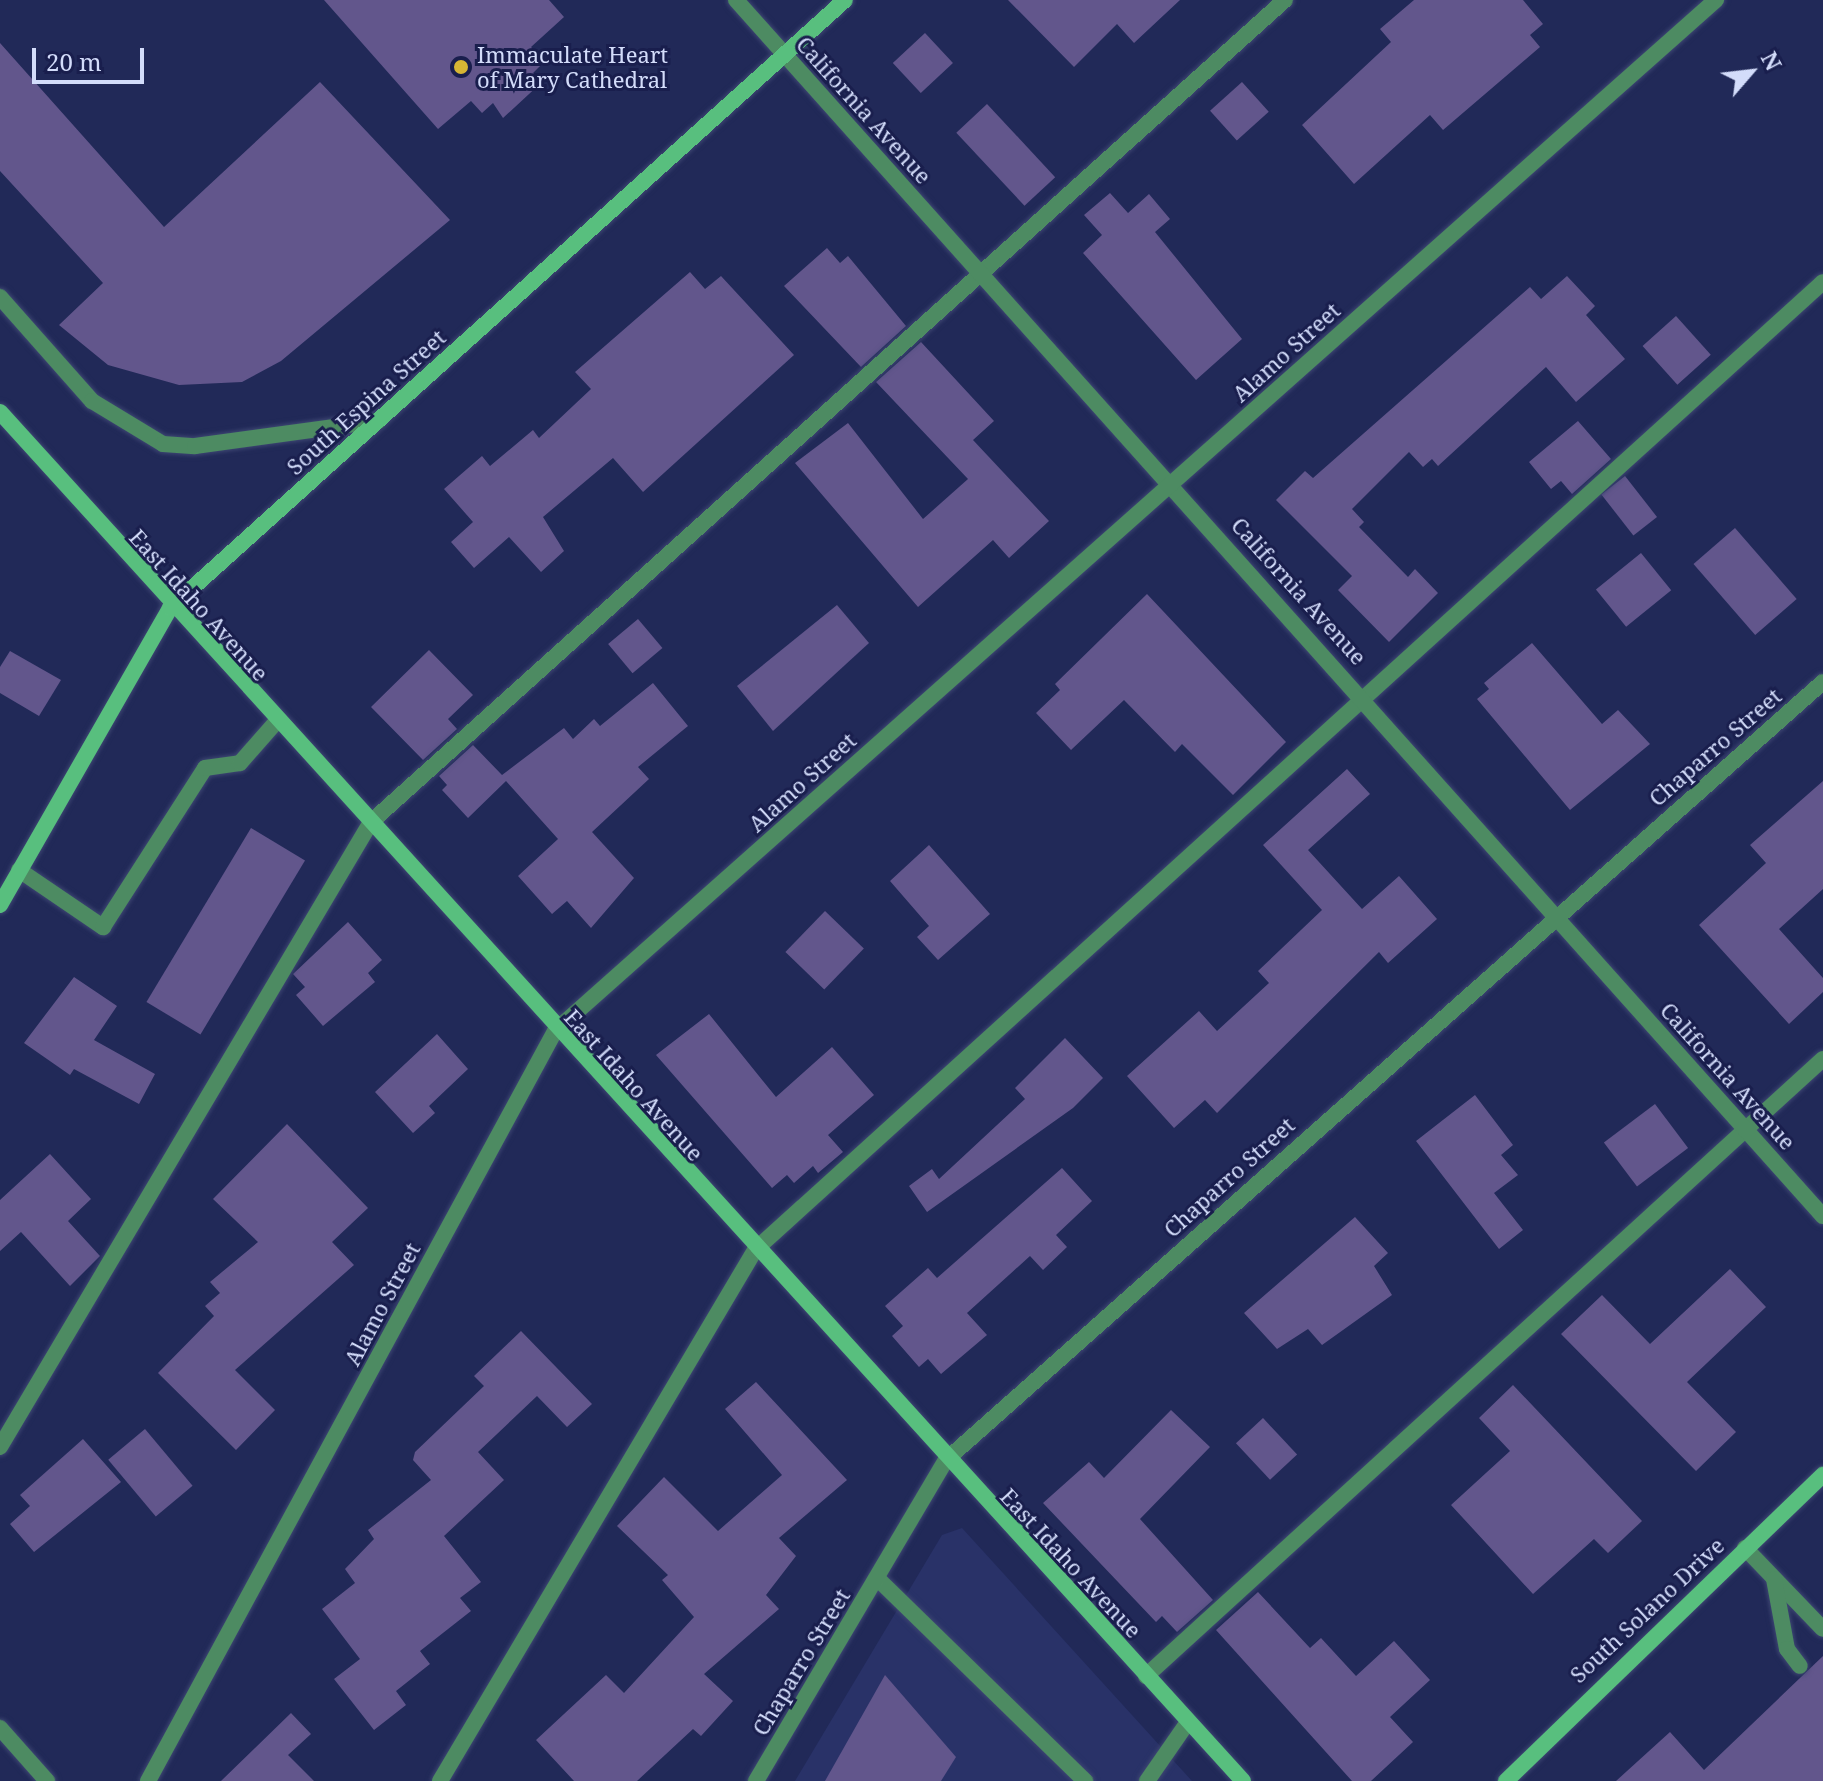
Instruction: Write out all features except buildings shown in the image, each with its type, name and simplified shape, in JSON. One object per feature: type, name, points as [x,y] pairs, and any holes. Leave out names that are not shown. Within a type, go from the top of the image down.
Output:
[{"type":"street","name":"California Avenue","points":[[736,0],[1173,482],[1823,1216]]},
{"type":"street","name":"South Espina Street","points":[[0,905],[170,608],[845,0]]},
{"type":"street","points":[[0,1447],[371,822],[1285,0]]},
{"type":"street","name":"Alamo Street","points":[[148,1781],[555,1031],[1716,0]]},
{"type":"street","points":[[440,1781],[755,1250],[1366,700],[1823,282]]},
{"type":"street","points":[[0,297],[92,401],[163,444],[195,446],[378,421]]},
{"type":"street","name":"East Idaho Avenue","points":[[0,412],[170,608],[371,822],[555,1031],[1243,1781]]},
{"type":"street","name":"Chaparro Street","points":[[756,1781],[946,1460],[1556,915],[1823,682]]},
{"type":"street","points":[[19,870],[103,927],[205,768],[240,763],[276,722]]},
{"type":"street","points":[[1146,1676],[1823,1059]]},
{"type":"street","name":"South Solano Drive","points":[[1506,1781],[1823,1475]]},
{"type":"street","points":[[1745,1548],[1823,1629]]},
{"type":"street","points":[[877,1578],[1085,1781]]},
{"type":"street","points":[[1774,1579],[1787,1649],[1800,1666]]},
{"type":"street","points":[[1147,1781],[1188,1722]]},
{"type":"street","points":[[0,1728],[47,1781]]},
{"type":"shaded area","points":[[962,1528],[1192,1781],[795,1781],[942,1535]]},
{"type":"place","name":"Immaculate Heart of Mary Cathedral","points":[[461,67]]}]
